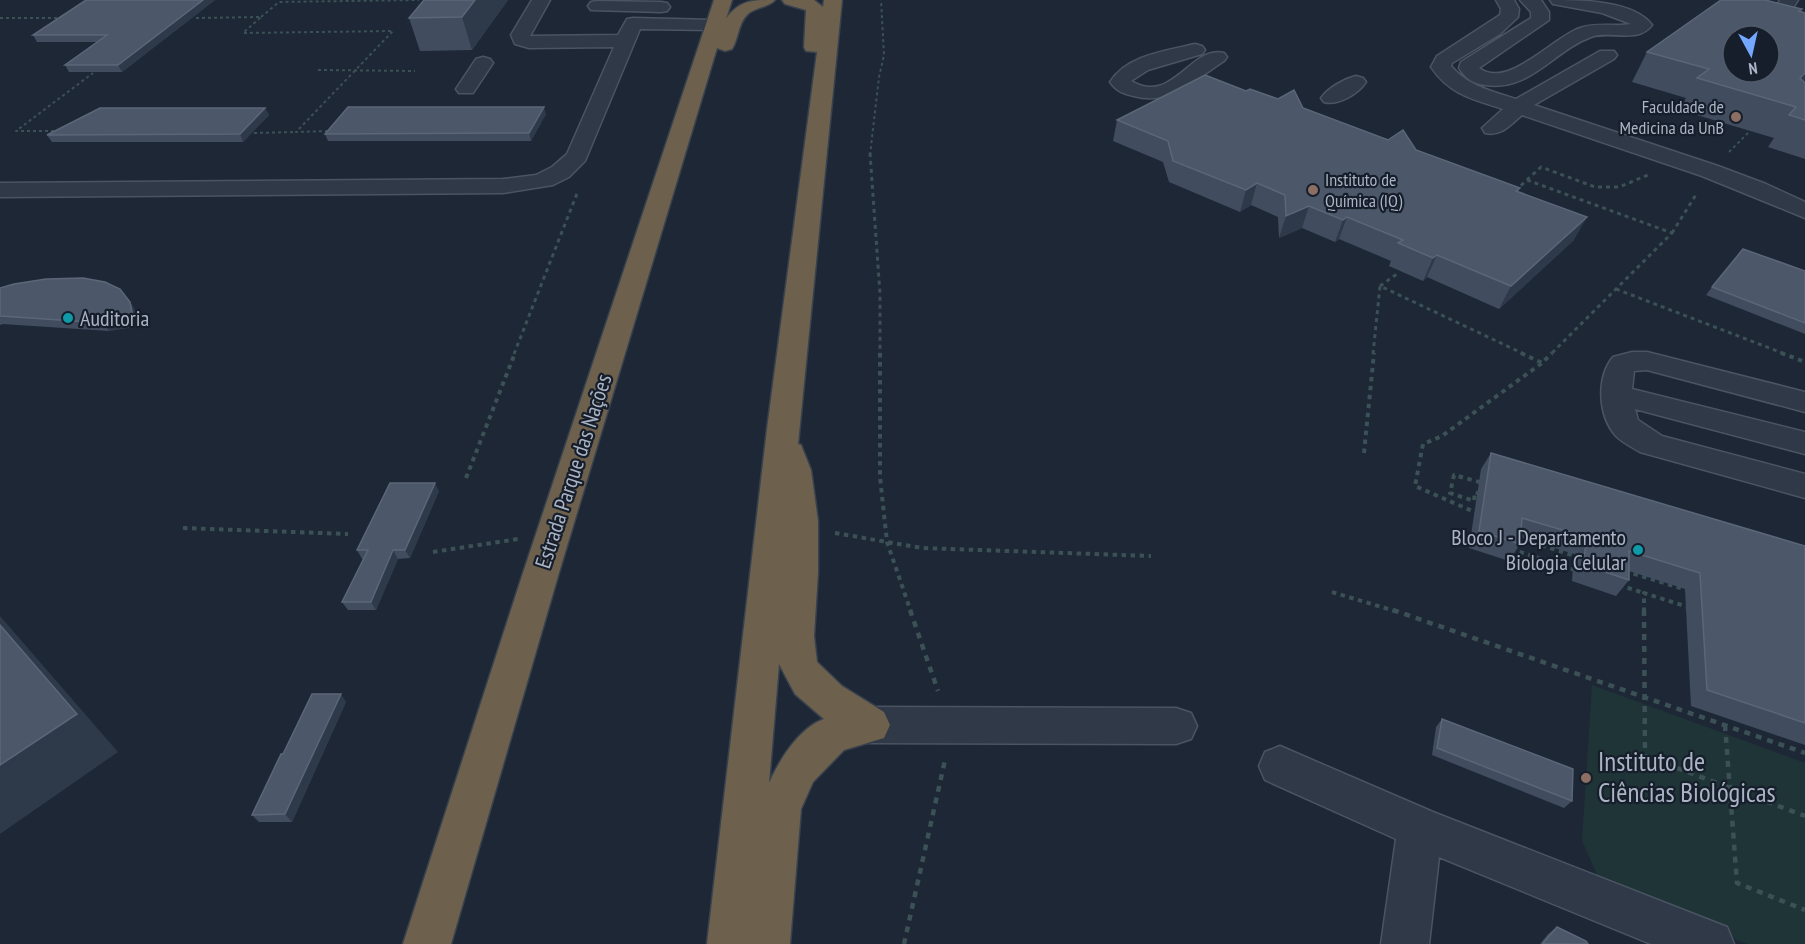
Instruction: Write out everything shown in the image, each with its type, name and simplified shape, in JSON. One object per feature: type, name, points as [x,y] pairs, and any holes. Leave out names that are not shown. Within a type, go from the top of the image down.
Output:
[{"type":"highway","points":[[693,93],[717,67],[737,12],[749,4],[766,0]]},
{"type":"highway","points":[[791,0],[806,3],[814,8],[812,52],[822,83]]},
{"type":"highway","points":[[731,944],[783,429],[833,0]]},
{"type":"highway","name":"Estrada Parque das Nações","points":[[427,944],[714,25],[717,1]]},
{"type":"highway","points":[[783,429],[798,483],[802,528],[796,640],[798,664],[810,682],[831,702],[869,725]]},
{"type":"highway","points":[[766,944],[779,809],[797,769],[831,735],[869,725]]},
{"type":"lane","points":[[541,0],[520,35],[522,40],[575,42],[635,18],[676,6]]},
{"type":"lane","points":[[1505,0],[1509,16],[1493,30],[1444,60],[1441,67],[1454,82],[1470,91],[1710,171],[1758,189],[1805,211]]},
{"type":"lane","points":[[1531,1],[1540,12],[1540,20],[1468,66],[1471,73],[1483,78],[1504,81],[1584,33],[1635,29],[1642,26],[1642,22],[1627,15],[1559,0]]},
{"type":"lane","points":[[1531,1],[1621,30]]},
{"type":"lane","points":[[575,42],[598,3],[635,18]]},
{"type":"lane","points":[[1784,5],[1805,3]]},
{"type":"lane","points":[[1784,5],[1805,17]]},
{"type":"lane","points":[[0,190],[503,186],[535,183],[563,172],[578,156],[635,18]]},
{"type":"lane","points":[[586,23],[635,18],[714,25]]},
{"type":"lane","points":[[1195,50],[1148,63],[1122,77],[1119,82],[1123,86],[1147,93],[1164,92],[1184,81],[1205,63],[1217,57]]},
{"type":"lane","points":[[1493,128],[1518,107],[1607,55]]},
{"type":"lane","points":[[465,89],[483,63]]},
{"type":"lane","points":[[1331,98],[1356,82]]},
{"type":"lane","points":[[1805,402],[1647,361],[1624,363],[1619,368],[1616,384],[1620,414],[1625,426],[1651,444],[1805,486]]},
{"type":"lane","points":[[1618,395],[1805,443]]},
{"type":"lane","points":[[869,725],[1176,726]]},
{"type":"lane","points":[[1280,766],[1420,828],[1710,944]]},
{"type":"lane","points":[[1405,944],[1420,828]]},
{"type":"path","points":[[296,132],[393,31],[243,33],[279,2],[419,0]]},
{"type":"path","points":[[881,0],[884,55],[879,77],[870,157],[880,294],[880,477],[886,542],[939,696]]},
{"type":"path","points":[[196,18],[261,17]]},
{"type":"path","points":[[0,18],[66,18]]},
{"type":"path","points":[[318,70],[415,71]]},
{"type":"path","points":[[54,131],[16,131],[93,73]]},
{"type":"path","points":[[254,133],[337,131]]},
{"type":"path","points":[[1512,194],[1541,167],[1595,187],[1619,187],[1653,173]]},
{"type":"path","points":[[1486,517],[1415,486],[1423,444],[1442,436],[1542,363],[1672,233],[1710,171]]},
{"type":"path","points":[[1527,180],[1672,233]]},
{"type":"path","points":[[466,478],[579,189]]},
{"type":"path","points":[[1364,453],[1380,286],[1396,274]]},
{"type":"path","points":[[1380,286],[1542,363]]},
{"type":"path","points":[[1616,289],[1805,362]]},
{"type":"path","points":[[1479,526],[1483,495],[1475,492],[1474,501],[1450,493],[1454,475],[1488,485]]},
{"type":"path","points":[[183,528],[348,534]]},
{"type":"path","points":[[802,528],[922,548],[1151,556]]},
{"type":"path","points":[[433,552],[555,534]]},
{"type":"path","points":[[1512,536],[1579,557]]},
{"type":"path","points":[[1508,548],[1584,573]]},
{"type":"path","points":[[1624,571],[1691,592]]},
{"type":"path","points":[[1616,584],[1695,610]]},
{"type":"path","points":[[1332,592],[1402,613],[1805,753]]},
{"type":"path","points":[[1644,593],[1645,756],[1805,816]]},
{"type":"path","points":[[1725,724],[1737,883],[1805,910]]},
{"type":"path","points":[[904,944],[945,758]]},
{"type":"green space","points":[[1592,685],[1805,763],[1805,944],[1747,944],[1648,905],[1600,881],[1582,841]]},
{"type":"building","points":[[86,0],[203,0],[118,65],[65,65],[107,35],[33,35]]},
{"type":"building","points":[[424,0],[475,0],[462,17],[409,18]]},
{"type":"building","points":[[1721,0],[1765,0],[1802,9],[1799,11],[1805,13],[1805,73],[1800,78],[1805,83],[1805,120],[1789,115],[1796,107],[1697,78],[1709,69],[1647,52]]},
{"type":"building","points":[[1205,75],[1246,91],[1250,89],[1278,99],[1294,90],[1303,108],[1388,140],[1403,130],[1416,150],[1520,188],[1516,191],[1587,217],[1511,286],[1437,255],[1433,258],[1398,243],[1403,240],[1347,217],[1343,220],[1309,206],[1286,216],[1285,195],[1257,183],[1246,190],[1173,161],[1168,141],[1117,120]]},
{"type":"building","points":[[348,107],[544,107],[529,133],[325,134]]},
{"type":"building","points":[[100,108],[265,108],[240,134],[47,135]]},
{"type":"building","points":[[1743,249],[1805,271],[1805,323],[1712,287]]},
{"type":"building","name":"Auditoria","points":[[83,278],[105,282],[120,289],[130,302],[133,317],[104,323],[0,316],[0,288],[46,279]]},
{"type":"building","points":[[1491,453],[1805,546],[1805,723],[1707,690],[1700,573],[1629,551],[1629,580],[1584,565],[1586,537],[1522,518],[1520,544],[1479,531]]},
{"type":"building","points":[[390,483],[435,483],[405,550],[393,550],[371,602],[342,602],[368,550],[357,550]]},
{"type":"building","points":[[0,625],[77,714],[0,765]]},
{"type":"building","points":[[312,694],[341,694],[285,814],[252,815],[281,754]]},
{"type":"building","points":[[1442,719],[1573,769],[1572,801],[1437,748]]},
{"type":"building","points":[[1557,927],[1586,941],[1588,944],[1543,944]]},
{"type":"place","name":"Faculdade de Medicina da UnB","points":[[1736,117]]},
{"type":"place","name":"Instituto de Química (IQ)","points":[[1313,190]]},
{"type":"place","name":"Auditoria","points":[[68,318]]},
{"type":"place","name":"Bloco J - Departamento Biologia Celular","points":[[1638,550]]},
{"type":"place","name":"Instituto de Ciências Biológicas","points":[[1586,778]]}]
